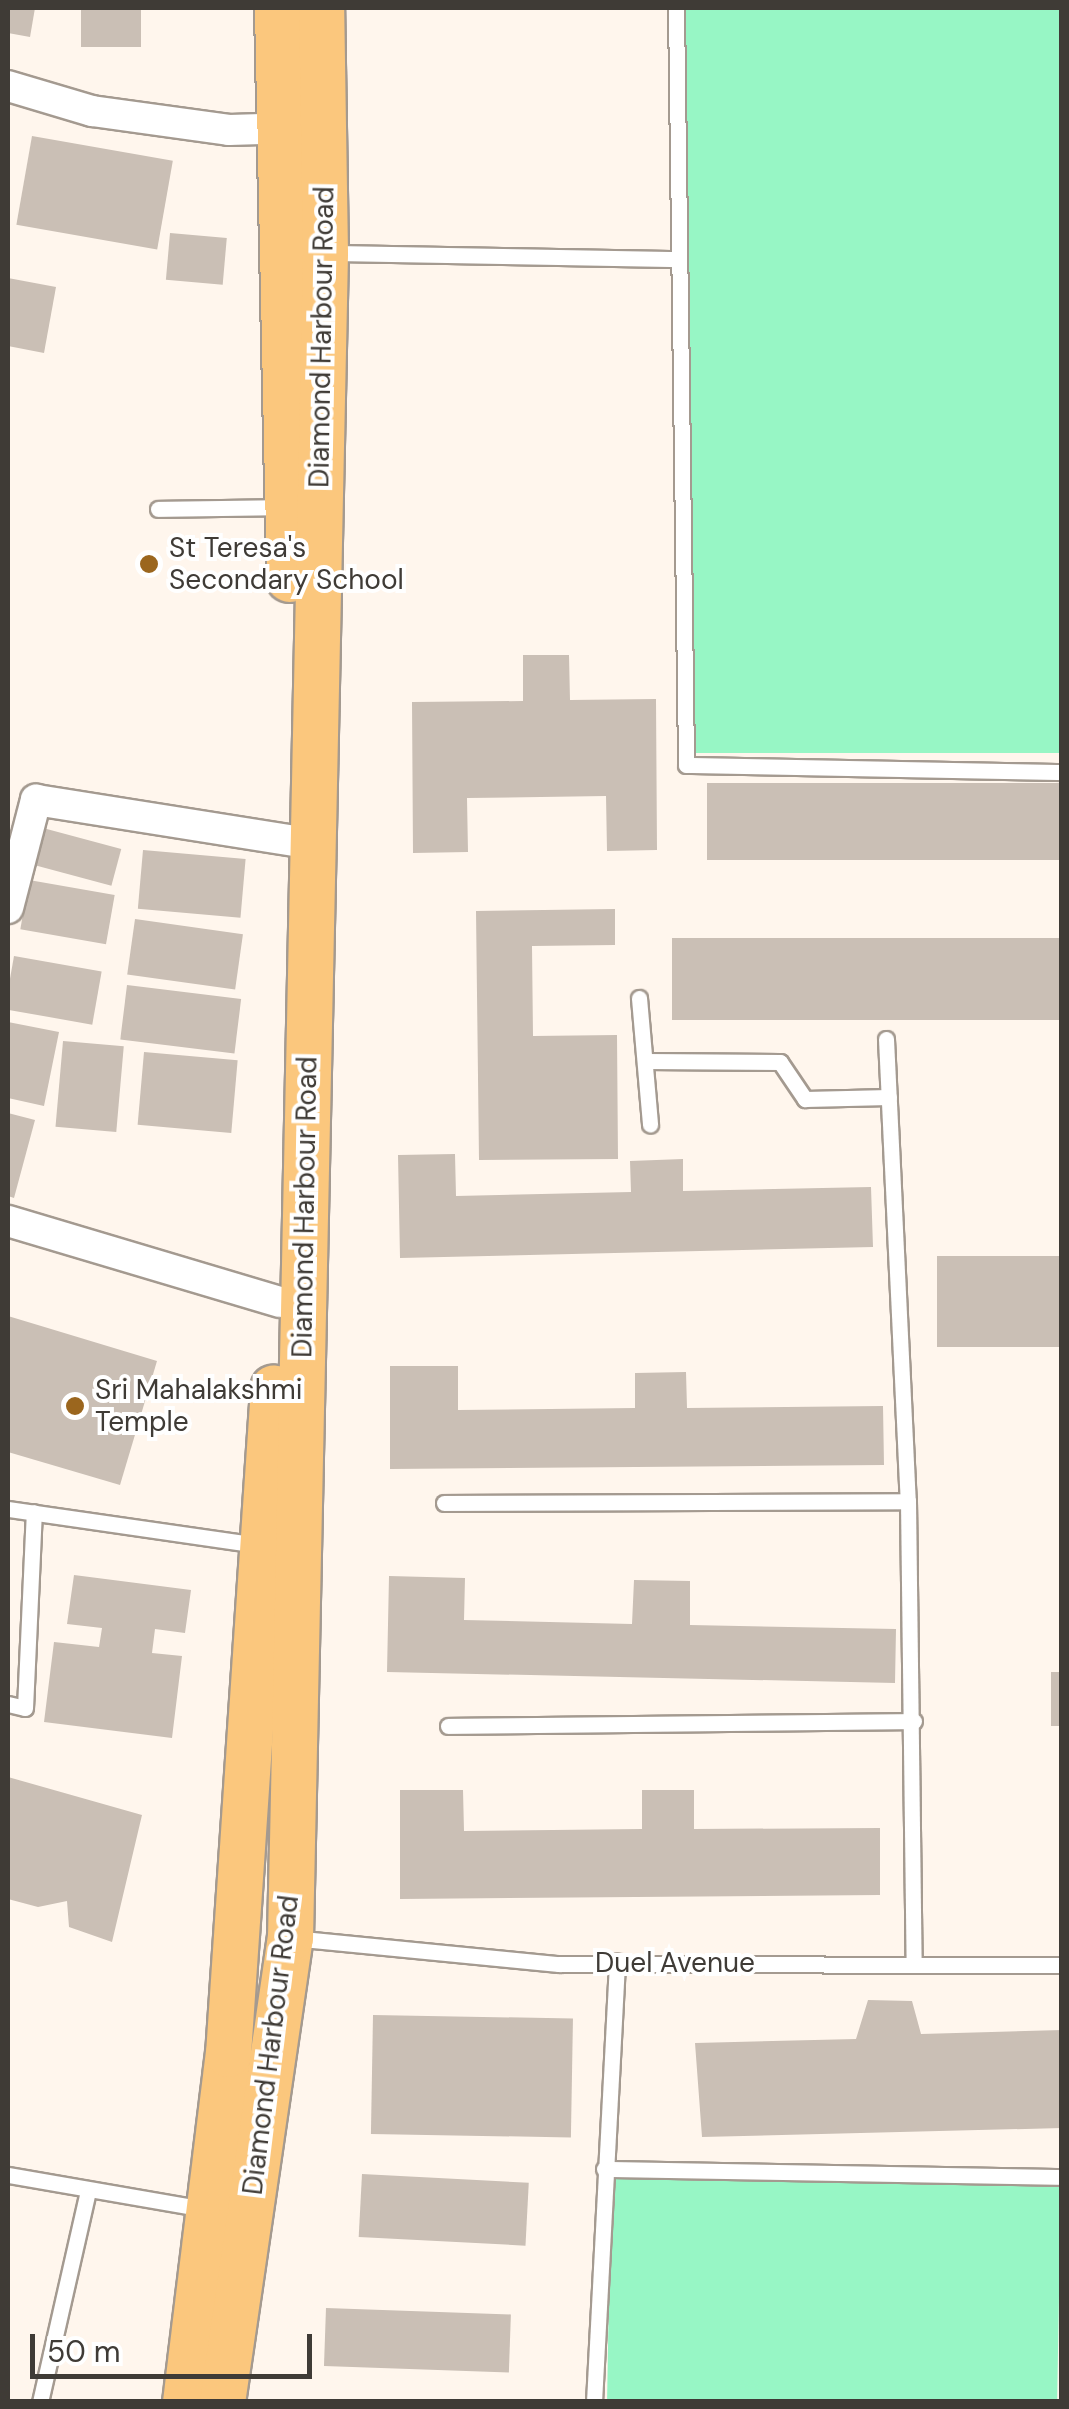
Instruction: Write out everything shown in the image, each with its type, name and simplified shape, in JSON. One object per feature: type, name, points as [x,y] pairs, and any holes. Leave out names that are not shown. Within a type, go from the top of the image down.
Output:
[{"type":"main road","name":"Diamond Harbour Road","points":[[222,2402],[290,1938],[325,253],[277,8]]},
{"type":"main road","name":"Diamond Harbour Road","points":[[185,2402],[228,2054],[280,1302],[295,841],[288,506],[302,128],[322,8]]},
{"type":"street","points":[[8,86],[92,110],[229,130],[302,128]]},
{"type":"street","points":[[8,908],[36,800],[295,841]]},
{"type":"street","points":[[8,1220],[280,1302]]},
{"type":"lane","points":[[676,8],[676,259],[686,765],[1062,772]]},
{"type":"lane","points":[[325,253],[676,259]]},
{"type":"lane","points":[[158,509],[288,506]]},
{"type":"lane","points":[[639,998],[650,1126]]},
{"type":"lane","points":[[886,1038],[908,1501],[914,1722],[914,1962]]},
{"type":"lane","points":[[646,1060],[780,1062],[806,1099],[889,1097]]},
{"type":"lane","points":[[444,1503],[908,1501]]},
{"type":"lane","points":[[8,1509],[261,1546]]},
{"type":"lane","points":[[8,1704],[25,1708],[34,1512]]},
{"type":"lane","points":[[448,1726],[914,1722]]},
{"type":"lane","name":"Duel Avenue","points":[[290,1938],[559,1964],[1062,1964]]},
{"type":"lane","points":[[594,2402],[617,1962]]},
{"type":"lane","points":[[604,2169],[1062,2177]]},
{"type":"lane","points":[[8,2175],[209,2210]]},
{"type":"lane","points":[[40,2402],[88,2190]]},
{"type":"green space","points":[[683,8],[1061,8],[1061,753],[683,753]]},
{"type":"green space","points":[[611,2176],[1061,2184],[1057,2402],[607,2402]]},
{"type":"building","points":[[8,8],[35,8],[30,37],[8,33]]},
{"type":"building","points":[[81,8],[141,8],[141,47],[81,47]]},
{"type":"building","points":[[32,136],[173,161],[157,249],[16,225]]},
{"type":"building","points":[[170,233],[227,238],[223,285],[166,280]]},
{"type":"building","points":[[8,278],[56,287],[44,353],[8,346]]},
{"type":"building","points":[[523,655],[569,655],[570,700],[656,699],[657,850],[607,851],[606,796],[467,798],[468,852],[413,853],[412,702],[523,701]]},
{"type":"building","points":[[707,783],[1062,783],[1062,860],[707,860]]},
{"type":"building","points":[[43,828],[121,849],[111,886],[33,865]]},
{"type":"building","points":[[143,850],[246,859],[240,918],[138,909]]},
{"type":"building","points":[[29,880],[115,895],[106,944],[20,929]]},
{"type":"building","points":[[615,909],[615,945],[532,946],[533,1036],[617,1035],[618,1159],[479,1160],[476,911]]},
{"type":"building","points":[[135,919],[243,934],[235,990],[127,974]]},
{"type":"building","points":[[672,938],[1062,938],[1062,1020],[672,1020]]},
{"type":"building","points":[[14,956],[102,971],[92,1025],[8,1010]]},
{"type":"building","points":[[127,985],[241,999],[234,1054],[120,1040]]},
{"type":"building","points":[[8,1022],[59,1032],[44,1106],[8,1098]]},
{"type":"building","points":[[63,1041],[124,1046],[116,1132],[56,1127]]},
{"type":"building","points":[[144,1052],[238,1060],[231,1133],[138,1125]]},
{"type":"building","points":[[8,1113],[35,1120],[14,1198],[8,1196]]},
{"type":"building","points":[[455,1154],[456,1196],[631,1192],[630,1161],[683,1159],[683,1191],[871,1187],[873,1247],[400,1258],[398,1155]]},
{"type":"building","points":[[937,1256],[1062,1256],[1062,1347],[937,1347]]},
{"type":"building","name":"Sri Mahalakshmi Temple","points":[[8,1316],[157,1361],[120,1485],[8,1452]]},
{"type":"building","points":[[390,1366],[458,1366],[458,1410],[635,1408],[635,1373],[686,1372],[687,1408],[883,1406],[884,1465],[390,1469]]},
{"type":"building","points":[[74,1575],[191,1590],[185,1633],[155,1629],[152,1653],[182,1656],[172,1738],[44,1722],[54,1642],[99,1647],[102,1628],[67,1624]]},
{"type":"building","points":[[389,1576],[465,1578],[464,1620],[632,1624],[634,1580],[690,1581],[690,1625],[896,1629],[895,1683],[387,1672]]},
{"type":"building","points":[[1051,1672],[1062,1672],[1062,1726],[1051,1726]]},
{"type":"building","points":[[8,1777],[142,1815],[112,1942],[69,1927],[67,1901],[38,1907],[8,1899]]},
{"type":"building","points":[[400,1790],[463,1790],[464,1831],[642,1829],[642,1790],[694,1790],[694,1829],[880,1828],[880,1895],[400,1899]]},
{"type":"building","points":[[868,2000],[912,2001],[921,2034],[1062,2030],[1062,2128],[702,2137],[695,2043],[856,2039]]},
{"type":"building","points":[[373,2015],[573,2018],[571,2137],[371,2134]]},
{"type":"building","points":[[362,2174],[529,2183],[525,2246],[359,2237]]},
{"type":"building","points":[[326,2308],[511,2314],[509,2372],[324,2366]]},
{"type":"place","name":"St Teresa's Secondary School","points":[[149,564]]},
{"type":"place","name":"Sri Mahalakshmi Temple","points":[[75,1406]]}]
